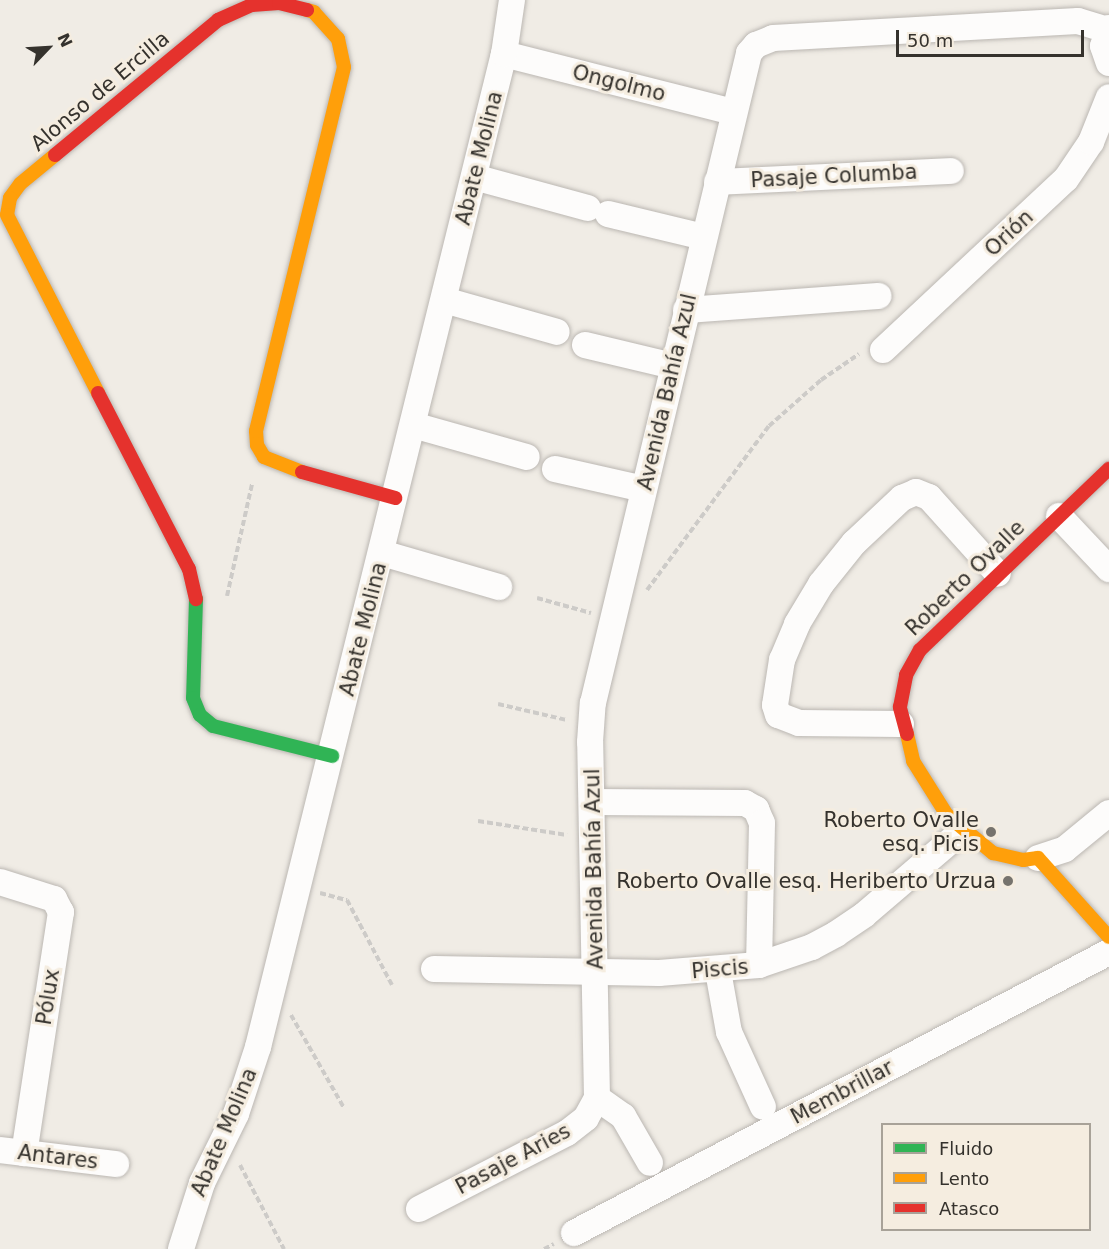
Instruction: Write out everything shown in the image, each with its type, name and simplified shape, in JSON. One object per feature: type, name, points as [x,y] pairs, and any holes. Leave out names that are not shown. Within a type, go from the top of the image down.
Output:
[{"type":"street","name":"Abate Molina","points":[[181,1249],[202,1183],[248,1081],[274,986],[504,54],[512,0]]},
{"type":"street","name":"Alonso de Ercilla","points":[[260,451],[256,431],[344,67],[338,39],[323,19],[304,7],[279,3],[252,6],[218,20],[20,184],[10,198],[7,215],[189,568],[196,595],[193,698],[200,715],[213,726],[332,756]]},
{"type":"street","name":"Avenida Bahía Azul","points":[[597,1098],[597,973],[591,725],[613,619],[749,53],[756,45],[773,38],[1078,21],[1108,29],[1103,46],[1109,63]]},
{"type":"street","name":"Ongolmo","points":[[504,54],[733,112]]},
{"type":"street","name":"Orión","points":[[883,350],[1066,179],[1091,142],[1109,97]]},
{"type":"street","name":"Pasaje Columba","points":[[717,182],[951,171]]},
{"type":"street","points":[[474,177],[704,237]]},
{"type":"street","points":[[686,310],[878,296]]},
{"type":"street","points":[[444,300],[557,332]]},
{"type":"street","points":[[585,345],[673,366]]},
{"type":"street","points":[[413,425],[527,457]]},
{"type":"street","points":[[260,451],[276,464],[395,498]]},
{"type":"street","points":[[555,469],[644,489]]},
{"type":"street","name":"Roberto Ovalle","points":[[1038,858],[1023,860],[993,853],[962,831],[921,779],[902,724],[901,691],[912,662],[929,639],[1109,469]]},
{"type":"street","points":[[902,724],[799,723],[778,715],[775,705],[782,660],[810,601],[854,543],[902,498],[916,492],[929,497],[998,574]]},
{"type":"street","points":[[1059,516],[1109,569]]},
{"type":"street","points":[[382,553],[499,586]]},
{"type":"street","points":[[593,802],[745,803],[756,809],[762,823],[759,965]]},
{"type":"street","points":[[1109,813],[1065,849],[1038,858],[1109,937]]},
{"type":"street","name":"Piscis","points":[[434,969],[597,973],[718,971],[759,965],[812,947],[836,934],[864,915],[962,831]]},
{"type":"street","name":"Pólux","points":[[0,882],[54,899],[61,912],[12,1152]]},
{"type":"street","name":"Membrillar","points":[[574,1233],[1109,952]]},
{"type":"street","points":[[718,971],[729,1032],[763,1107]]},
{"type":"street","points":[[597,1098],[623,1116],[650,1163]]},
{"type":"street","name":"Pasaje Aries","points":[[419,1209],[567,1133],[586,1118],[597,1098]]},
{"type":"street","name":"Antares","points":[[12,1152],[116,1164]]},
{"type":"path","points":[[537,598],[613,619],[656,579],[742,458],[769,426],[851,357],[883,350]]},
{"type":"path","points":[[226,600],[260,451]]},
{"type":"path","points":[[498,704],[591,725]]},
{"type":"path","points":[[478,821],[594,840]]},
{"type":"path","points":[[298,888],[347,900],[392,985]]},
{"type":"path","points":[[274,986],[344,1108]]},
{"type":"path","points":[[225,1136],[284,1249]]},
{"type":"traffic: fast","points":[[196,599],[193,698],[200,715],[213,726],[332,756]]},
{"type":"traffic: slow","points":[[302,472],[264,457],[257,445],[256,431],[344,67],[338,39],[314,12],[307,10]]},
{"type":"traffic: slow","points":[[55,155],[20,184],[10,198],[7,215],[98,393]]},
{"type":"traffic: slow","points":[[907,734],[913,761],[947,815],[993,853],[1023,860],[1038,858],[1109,937]]},
{"type":"traffic: jam","points":[[55,155],[218,20],[252,5],[279,3],[307,10]]},
{"type":"traffic: jam","points":[[98,393],[189,569],[196,599]]},
{"type":"traffic: jam","points":[[907,734],[900,707],[906,675],[920,650],[1109,469]]},
{"type":"traffic: jam","points":[[302,472],[395,498]]},
{"type":"place","name":"Roberto Ovalle esq. Picis","points":[[991,832]]},
{"type":"place","name":"Roberto Ovalle esq. Heriberto Urzua","points":[[1008,881]]}]
